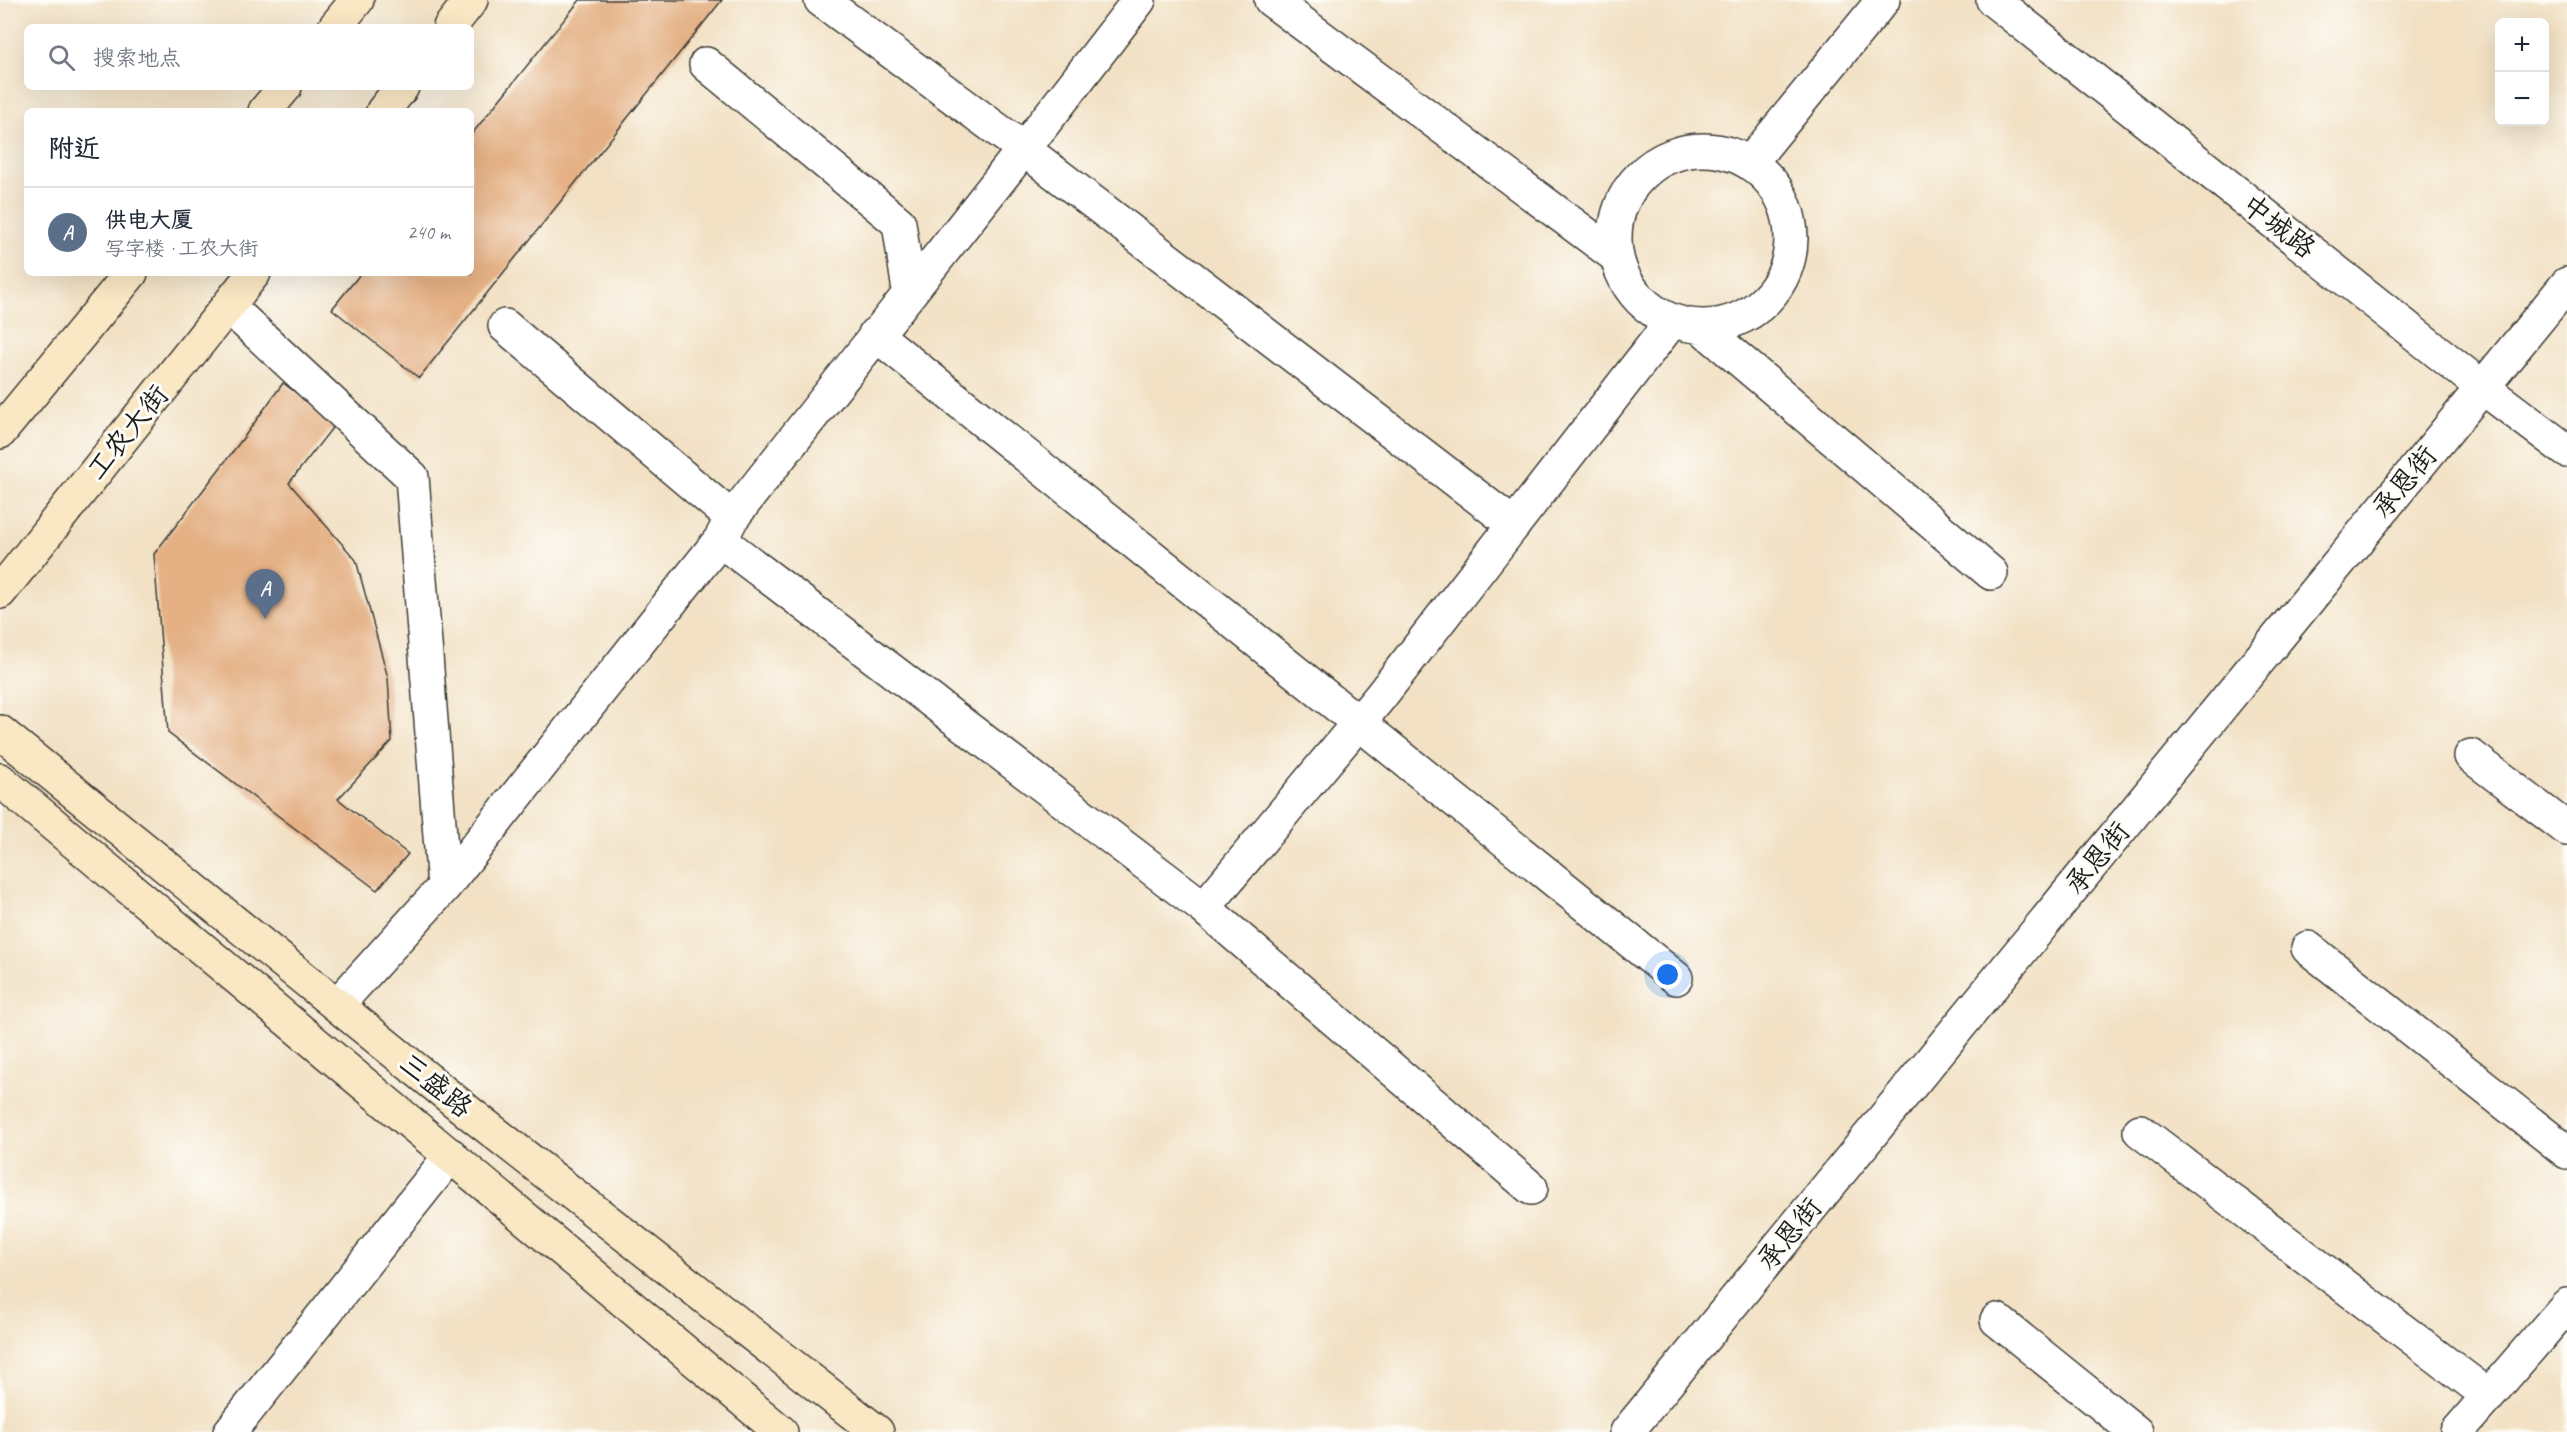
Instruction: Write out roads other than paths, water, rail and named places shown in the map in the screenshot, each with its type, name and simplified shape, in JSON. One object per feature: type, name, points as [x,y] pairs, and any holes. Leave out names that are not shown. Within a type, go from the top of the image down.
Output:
[{"type":"main road","points":[[337,24],[357,0]]},
{"type":"main road","points":[[452,24],[471,0]]},
{"type":"main road","points":[[268,108],[282,90]]},
{"type":"main road","points":[[385,108],[400,90]]},
{"type":"main road","points":[[0,432],[129,276]]},
{"type":"main road","name":"工农大街","points":[[0,592],[252,276]]},
{"type":"main road","name":"三盛路","points":[[0,732],[472,1115],[877,1432]]},
{"type":"main road","name":"三盛路","points":[[0,780],[782,1432]]},
{"type":"street","points":[[822,0],[1025,150],[1514,525]]},
{"type":"street","points":[[337,1005],[444,886],[726,529],[909,291],[1025,150],[1139,0]]},
{"type":"street","points":[[1271,0],[1617,257]]},
{"type":"street","points":[[1750,163],[1883,0]]},
{"type":"street","name":"中城路","points":[[1993,0],[2482,387],[2567,451]]},
{"type":"street","points":[[706,64],[899,222],[909,291]]},
{"type":"street","points":[[1204,908],[1359,722],[1514,525],[1686,324],[1729,323],[1755,310],[1776,290],[1788,264],[1792,236],[1786,207],[1772,182],[1750,163],[1722,152],[1693,150],[1664,159],[1640,176],[1623,200],[1615,228],[1617,257],[1628,285],[1648,307],[1686,324],[1991,573]]},
{"type":"street","name":"承恩街","points":[[1627,1432],[2567,284]]},
{"type":"street","points":[[228,306],[412,477],[444,886]]},
{"type":"street","points":[[505,326],[726,529],[1204,908],[1531,1188]]},
{"type":"street","points":[[876,334],[1676,978]]},
{"type":"street","points":[[2471,756],[2567,829]]},
{"type":"street","points":[[2308,948],[2567,1152]]},
{"type":"street","points":[[2140,1131],[2488,1396]]},
{"type":"street","points":[[230,1432],[451,1155]]},
{"type":"street","points":[[2457,1432],[2567,1305]]},
{"type":"street","points":[[1997,1320],[2136,1432]]},
{"type":"place","name":"供电大厦","points":[[265,619]]}]
